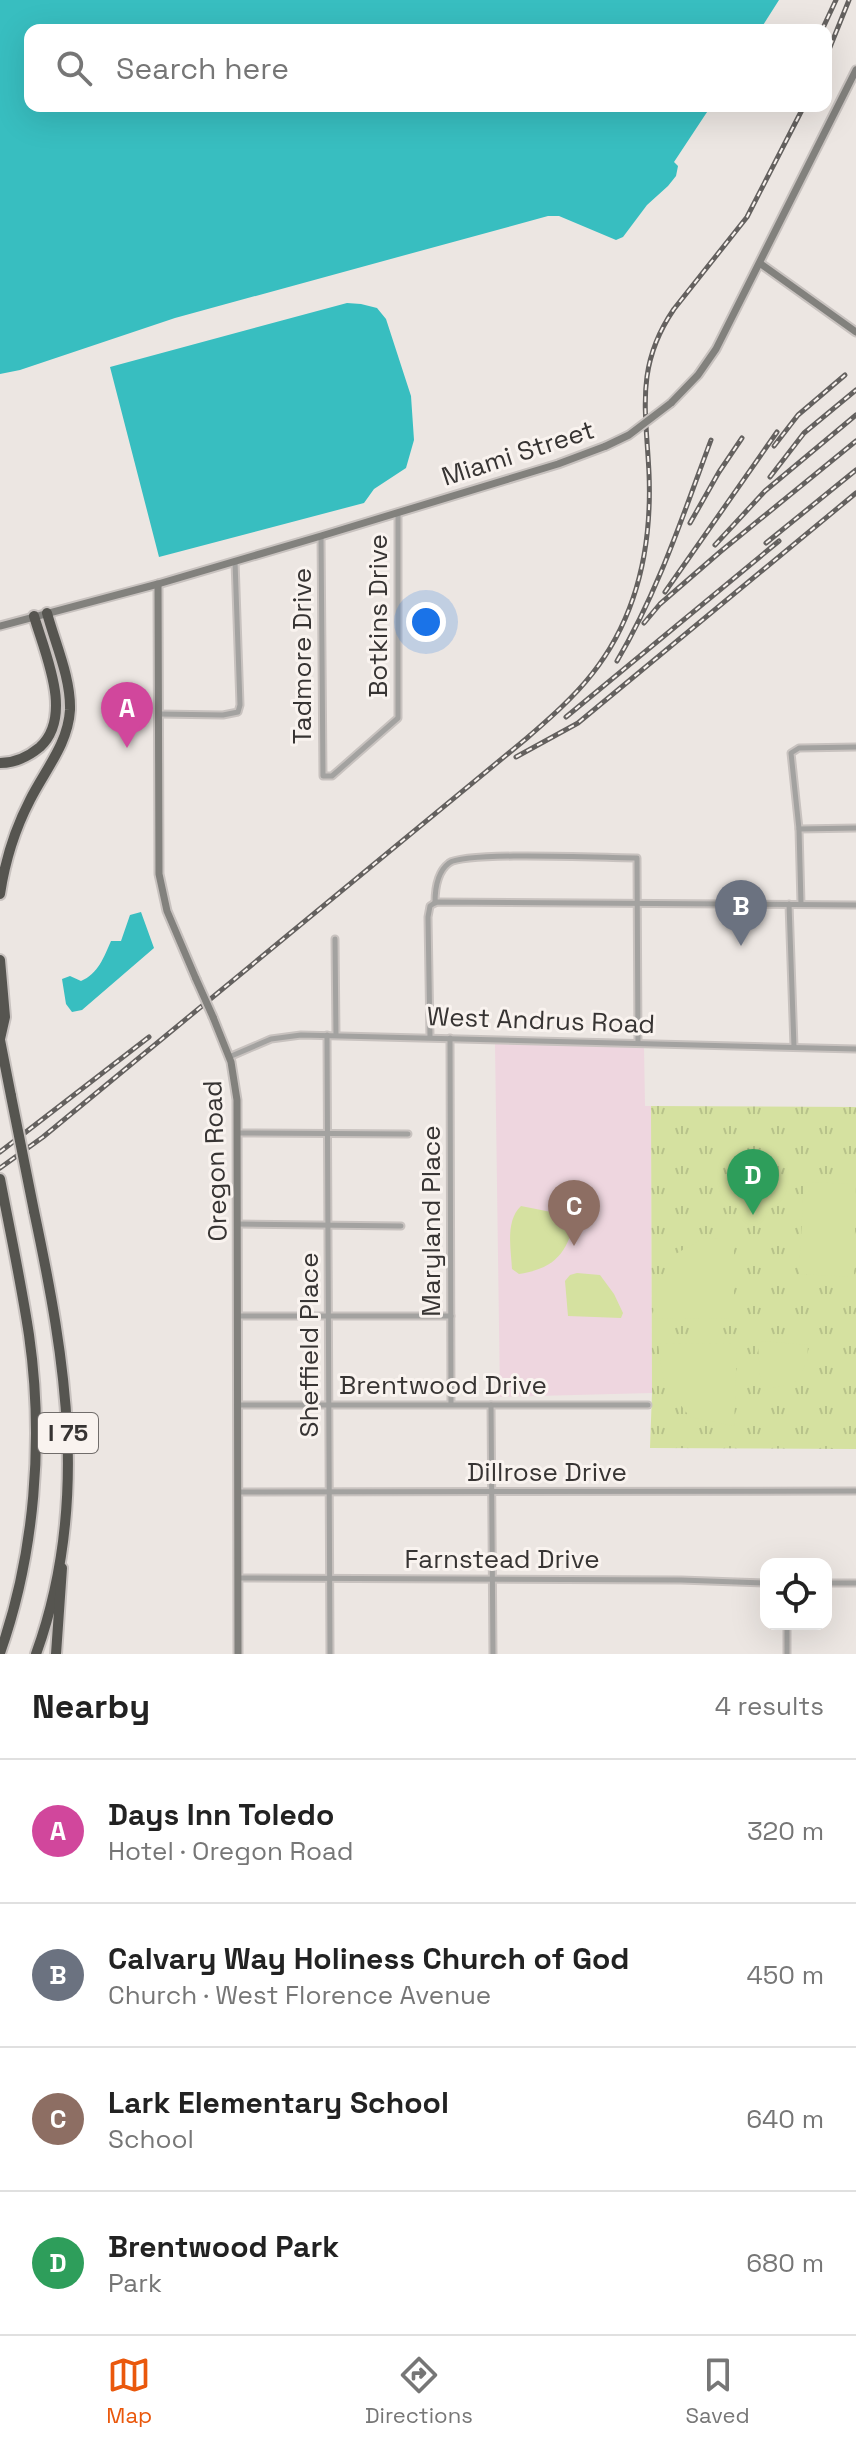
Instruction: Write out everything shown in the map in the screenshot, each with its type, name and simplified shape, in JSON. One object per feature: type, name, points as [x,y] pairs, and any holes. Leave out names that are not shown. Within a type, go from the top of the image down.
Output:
[{"type":"highway","points":[[0,894],[14,836],[30,799],[65,736],[70,710],[64,673],[47,613]]},
{"type":"highway","points":[[0,763],[17,761],[32,754],[45,742],[56,719],[55,691],[34,616]]},
{"type":"highway","points":[[0,960],[5,1017],[0,1040]]},
{"type":"highway","name":"I 75","points":[[0,1040],[61,1348],[65,1386],[68,1503],[62,1550],[36,1654]]},
{"type":"highway","name":"I 75","points":[[0,1179],[29,1335],[35,1405],[32,1500],[19,1593],[0,1653]]},
{"type":"highway","points":[[56,1654],[62,1550]]},
{"type":"highway","points":[[0,1634],[19,1593]]},
{"type":"street","name":"Miami Street","points":[[0,626],[158,584],[398,513],[558,464],[629,435],[671,403],[698,375],[716,349],[856,70]]},
{"type":"street","points":[[761,264],[856,332]]},
{"type":"street","name":"Botkins Drive","points":[[323,776],[332,776],[340,771],[398,718],[398,513]]},
{"type":"street","name":"Tadmore Drive","points":[[321,536],[323,776]]},
{"type":"street","points":[[159,714],[223,715],[238,712],[235,561]]},
{"type":"street","name":"Oregon Road","points":[[158,584],[160,882],[167,911],[229,1057],[236,1085],[238,1654]]},
{"type":"street","points":[[801,904],[799,829],[791,758],[793,750],[856,747]]},
{"type":"street","points":[[799,829],[856,828]]},
{"type":"street","points":[[430,1037],[428,917],[435,890],[449,863],[459,858],[491,856],[637,858],[638,1043]]},
{"type":"street","points":[[434,903],[856,905]]},
{"type":"street","points":[[789,904],[794,1047]]},
{"type":"street","points":[[335,939],[336,1035]]},
{"type":"street","name":"West Andrus Road","points":[[229,1057],[278,1037],[327,1035],[856,1049]]},
{"type":"street","name":"Sheffield Place","points":[[327,1035],[330,1654]]},
{"type":"street","name":"Maryland Place","points":[[450,1038],[451,1404]]},
{"type":"street","points":[[237,1133],[408,1134]]},
{"type":"street","points":[[238,1224],[401,1226]]},
{"type":"street","points":[[237,1316],[451,1316]]},
{"type":"street","name":"Brentwood Drive","points":[[237,1405],[648,1405]]},
{"type":"street","points":[[491,1405],[493,1654]]},
{"type":"street","name":"Dillrose Drive","points":[[238,1492],[856,1491]]},
{"type":"street","name":"Farnstead Drive","points":[[238,1578],[760,1583]]},
{"type":"street","points":[[832,1583],[856,1583]]},
{"type":"street","points":[[787,1630],[787,1654]]},
{"type":"shaded area","points":[[495,1044],[644,1047],[645,1106],[651,1106],[652,1393],[500,1397]]},
{"type":"green space","points":[[651,1106],[856,1107],[856,1449],[650,1448]]},
{"type":"green space","points":[[804,1182],[856,1184],[854,1277],[799,1274]]},
{"type":"green space","points":[[521,1206],[576,1217],[569,1240],[551,1263],[519,1274],[512,1269],[510,1236],[513,1219]]},
{"type":"green space","points":[[734,1238],[732,1319],[652,1318],[658,1285],[672,1256],[702,1239]]},
{"type":"green space","points":[[577,1273],[600,1275],[614,1294],[623,1313],[621,1318],[568,1316],[565,1281]]},
{"type":"green space","points":[[762,1341],[808,1345],[807,1361],[798,1381],[761,1391],[758,1344]]},
{"type":"green space","points":[[732,1343],[737,1346],[734,1426],[690,1417],[664,1384],[658,1344]]},
{"type":"water","points":[[0,0],[779,0],[764,24],[24,24],[24,112],[707,112],[674,162],[678,166],[676,176],[647,205],[623,237],[616,240],[559,216],[548,216],[175,318],[0,374]]},
{"type":"water","points":[[347,303],[377,308],[386,319],[411,396],[414,440],[406,468],[374,489],[364,503],[159,557],[110,367]]},
{"type":"water","points":[[141,912],[154,948],[82,1010],[72,1012],[66,1004],[62,979],[70,976],[81,981],[92,974],[111,941],[121,941],[130,915]]},
{"type":"railway","points":[[825,24],[836,0]]},
{"type":"railway","points":[[832,42],[849,0]]},
{"type":"railway","points":[[0,1168],[43,1137],[527,738],[592,674],[621,628],[639,579],[644,553],[649,500],[645,408],[653,350],[674,309],[747,217],[801,112]]},
{"type":"railway","points":[[774,446],[798,415],[845,375]]},
{"type":"railway","points":[[770,477],[804,433],[856,390]]},
{"type":"railway","points":[[715,545],[765,491],[856,415]]},
{"type":"railway","points":[[665,592],[777,432]]},
{"type":"railway","points":[[690,523],[742,438]]},
{"type":"railway","points":[[617,661],[657,581],[711,440]]},
{"type":"railway","points":[[644,623],[660,604],[720,552],[856,441]]},
{"type":"railway","points":[[766,543],[856,470]]},
{"type":"railway","points":[[516,757],[578,723],[856,493]]},
{"type":"railway","points":[[566,717],[779,541]]},
{"type":"railway","points":[[0,1152],[149,1037]]},
{"type":"place","name":"Days Inn Toledo","points":[[127,748]]},
{"type":"place","name":"Calvary Way Holiness Church of God","points":[[741,946]]},
{"type":"place","name":"Brentwood Park","points":[[753,1215]]},
{"type":"place","name":"Lark Elementary School","points":[[574,1246]]}]
